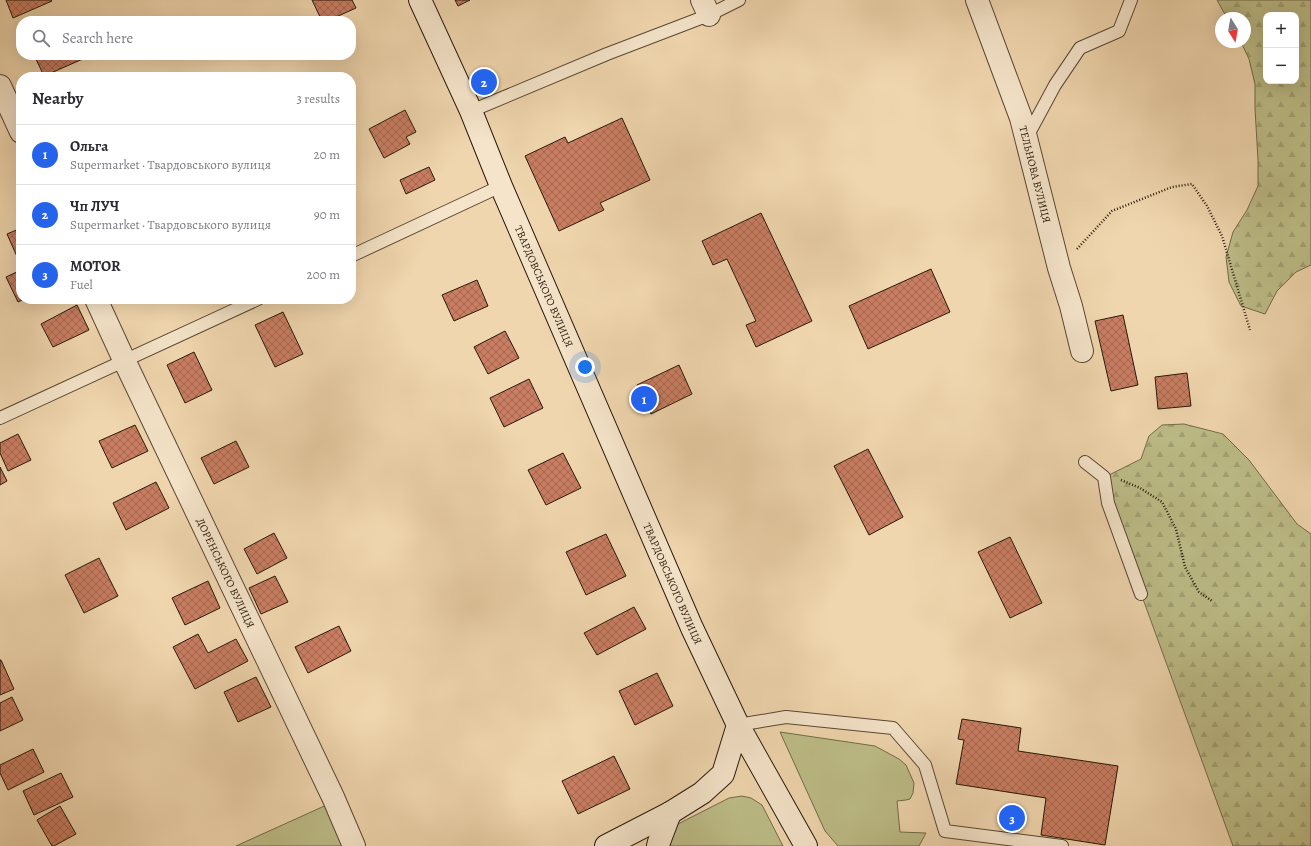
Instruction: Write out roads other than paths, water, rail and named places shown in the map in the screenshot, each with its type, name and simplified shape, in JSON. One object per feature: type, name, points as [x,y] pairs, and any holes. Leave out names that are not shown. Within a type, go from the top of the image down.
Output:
[{"type":"main road","name":"ТВАРДОВСЬКОГО ВУЛИЦЯ","points":[[420,0],[471,111],[501,186],[692,628],[738,725],[806,846]]},
{"type":"main road","name":"ТЕЛЬНОВА ВУЛИЦЯ","points":[[977,0],[1021,118],[1059,268],[1071,306],[1082,351]]},
{"type":"main road","points":[[0,86],[16,121]]},
{"type":"main road","name":"ДОРЕНСЬКОГО ВУЛИЦЯ","points":[[98,304],[329,790],[354,846]]},
{"type":"main road","points":[[606,846],[670,813],[702,793],[723,774],[738,725]]},
{"type":"main road","points":[[658,846],[658,842],[670,813]]},
{"type":"lane","points":[[471,111],[607,54],[705,7],[739,0]]},
{"type":"lane","points":[[1026,138],[1055,85],[1080,48],[1120,31],[1131,0]]},
{"type":"lane","points":[[356,254],[501,186]]},
{"type":"lane","points":[[0,418],[125,362],[247,304]]},
{"type":"lane","points":[[1085,462],[1104,477],[1108,503],[1141,594]]},
{"type":"lane","points":[[738,725],[786,717],[893,728],[926,765],[945,831],[1062,846]]},
{"type":"place","name":"Чп ЛУЧ","points":[[484,82]]},
{"type":"place","name":"Ольга","points":[[644,399]]},
{"type":"place","name":"MOTOR","points":[[1012,818]]}]
